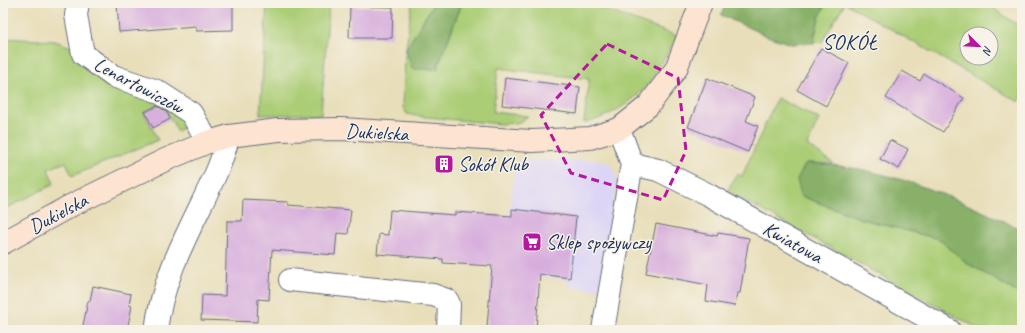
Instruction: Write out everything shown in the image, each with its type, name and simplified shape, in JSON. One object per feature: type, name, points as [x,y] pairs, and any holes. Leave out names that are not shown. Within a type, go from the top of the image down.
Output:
[{"type":"main road","name":"Dukielska","points":[[3,243],[70,206],[208,142],[229,136],[278,130],[342,129],[532,141],[590,138],[619,129],[648,106],[676,69],[702,3]]},
{"type":"street","name":"Lenartowiczów","points":[[78,3],[76,15],[83,54],[114,76],[157,92],[191,112],[208,142]]},
{"type":"street","points":[[603,330],[632,164],[619,129]]},
{"type":"street","points":[[156,330],[168,278],[188,230],[218,170],[229,136]]},
{"type":"street","name":"Kwiatowa","points":[[632,164],[658,170],[707,194],[949,330]]},
{"type":"street","points":[[290,280],[433,295],[446,300],[449,304],[448,330]]},
{"type":"highlighted area","points":[[607,44],[678,78],[686,151],[663,200],[571,173],[541,115]]},
{"type":"shaded area","points":[[522,160],[596,160],[611,164],[617,176],[609,243],[599,290],[568,287],[568,279],[503,272],[515,164]]},
{"type":"green space","points":[[267,3],[329,3],[321,114],[260,115]]},
{"type":"green space","points":[[412,3],[434,3],[420,25],[437,69],[462,3],[587,3],[677,36],[657,72],[642,91],[615,111],[592,121],[584,123],[589,79],[498,68],[493,112],[528,116],[518,123],[500,124],[416,116],[407,114],[403,107],[405,55]]},
{"type":"green space","points":[[434,3],[462,3],[437,69],[412,69],[406,49]]},
{"type":"green space","points":[[726,3],[826,3],[819,18],[813,43],[791,44],[767,36],[721,15]]},
{"type":"green space","points":[[826,3],[845,3],[822,42],[813,43],[819,18]]},
{"type":"green space","points":[[845,3],[986,3],[1022,28],[1022,96],[1019,102]]},
{"type":"green space","points":[[3,38],[55,41],[71,47],[114,78],[177,106],[189,114],[192,124],[177,131],[162,103],[144,112],[158,140],[72,176],[66,162],[48,169],[54,184],[3,210]]},
{"type":"green space","points":[[777,98],[819,119],[807,145],[834,164],[806,163],[801,196],[862,219],[939,239],[967,263],[1018,293],[1022,297],[1022,330],[981,330],[727,191],[737,174],[742,176]]},
{"type":"green space","points":[[806,163],[835,165],[863,170],[917,185],[970,206],[1022,230],[1022,297],[1018,293],[967,263],[939,239],[862,219],[801,196],[797,179]]},
{"type":"building","points":[[117,3],[233,3],[233,30],[196,31],[196,26],[119,32]]},
{"type":"building","points":[[350,6],[393,7],[392,38],[349,38]]},
{"type":"building","points":[[821,48],[849,63],[826,106],[797,90]]},
{"type":"building","points":[[902,71],[920,81],[924,74],[964,98],[943,132],[886,98]]},
{"type":"building","points":[[505,78],[580,87],[577,114],[502,105]]},
{"type":"building","points":[[707,78],[755,97],[746,121],[758,126],[748,152],[688,127]]},
{"type":"building","points":[[157,106],[167,112],[170,119],[153,128],[145,112]]},
{"type":"building","points":[[890,140],[908,149],[899,169],[880,159]]},
{"type":"building","points":[[243,200],[288,202],[288,205],[351,210],[348,234],[337,233],[335,255],[272,250],[269,300],[258,299],[257,322],[201,320],[202,295],[225,296],[227,221],[242,221]]},
{"type":"building","points":[[512,209],[576,217],[570,278],[540,274],[536,330],[513,330],[487,327],[492,266],[443,263],[443,259],[377,254],[379,234],[388,235],[390,210],[455,215],[455,212],[512,216]]},
{"type":"building","points":[[656,224],[717,236],[718,233],[749,238],[740,293],[737,293],[735,306],[706,301],[708,285],[646,273]]},
{"type":"building","points":[[93,286],[131,294],[129,305],[132,306],[127,330],[82,330],[88,301],[90,301]]},
{"type":"place","name":"Sokół Klub","points":[[444,164]]},
{"type":"place","name":"Sklep spożywczy","points":[[532,242]]},
{"type":"district","name":"SOKÓŁ","points":[[850,42]]}]
